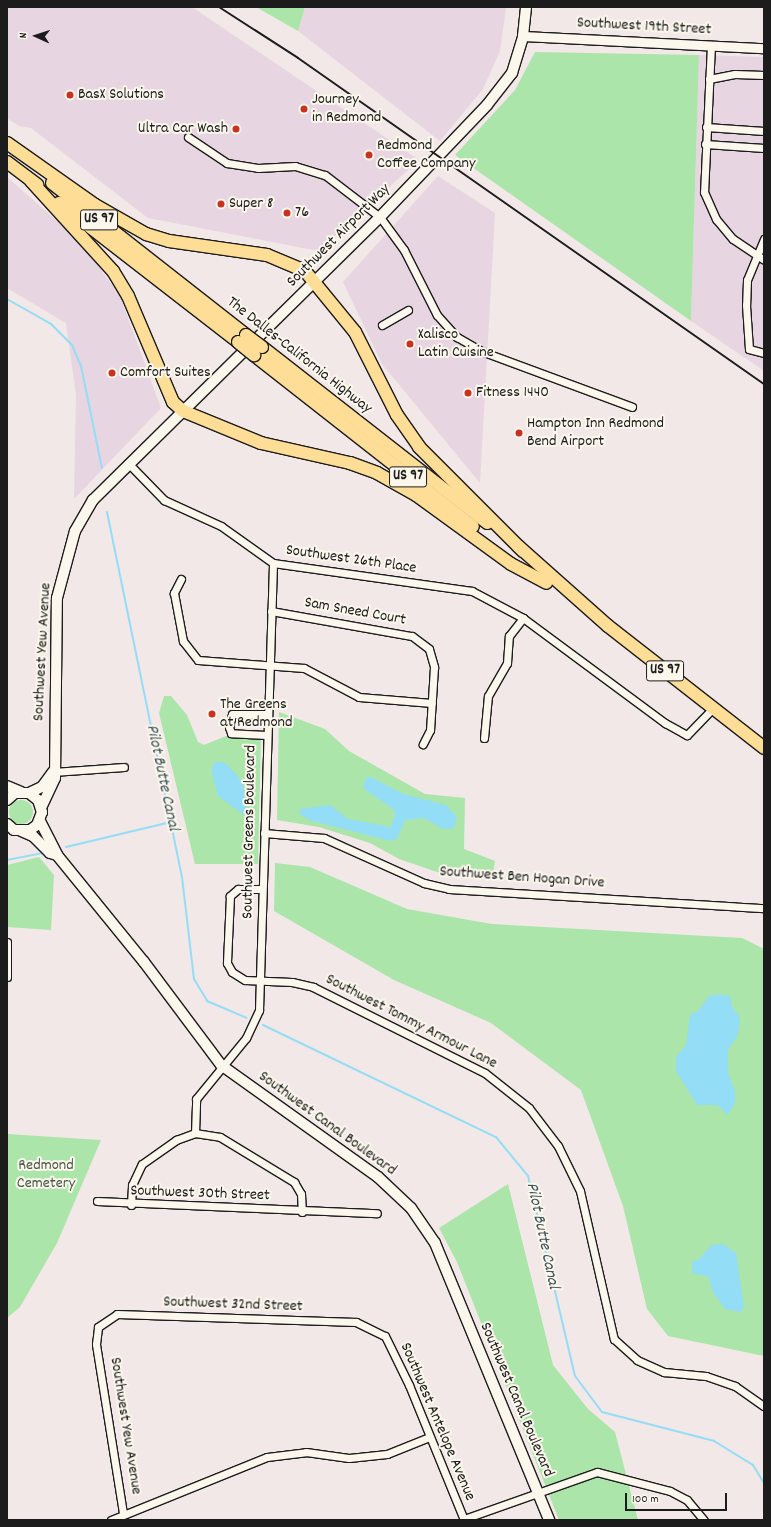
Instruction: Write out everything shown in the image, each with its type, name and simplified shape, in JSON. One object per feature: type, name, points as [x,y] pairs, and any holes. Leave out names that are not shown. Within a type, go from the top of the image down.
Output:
[{"type":"highway","points":[[7,144],[95,205],[146,234],[169,241],[267,255],[305,271],[315,281],[355,332],[397,415],[419,447],[523,551]]},
{"type":"highway","name":"The Dalles-California Highway","points":[[7,148],[242,339]]},
{"type":"highway","name":"The Dalles-California Highway","points":[[7,162],[523,551],[552,574],[567,592],[764,748]]},
{"type":"highway","points":[[31,181],[114,271],[128,296],[173,402],[183,411],[261,442],[350,463],[377,474],[416,495],[511,564],[546,583]]},
{"type":"highway","name":"The Dalles-California Highway","points":[[258,351],[546,583],[567,592]]},
{"type":"main road","name":"Southwest Airport Way","points":[[183,411],[380,217],[487,105],[512,73],[523,36],[526,7]]},
{"type":"main road","name":"Southwest Yew Avenue","points":[[40,821],[42,808],[55,778],[53,772],[57,598],[64,564],[75,531],[93,500],[128,463],[183,411]]},
{"type":"main road","points":[[7,800],[42,787],[53,772]]},
{"type":"main road","points":[[7,786],[25,793],[42,808]]},
{"type":"main road","points":[[12,829],[30,830],[40,821]]},
{"type":"main road","name":"Southwest Canal Boulevard","points":[[40,821],[57,855],[144,962],[220,1065],[378,1177],[412,1208],[435,1243],[549,1520]]},
{"type":"main road","name":"Southwest Canal Boulevard","points":[[12,829],[33,836],[50,853],[57,855]]},
{"type":"street","name":"Southwest 19th Street","points":[[523,36],[764,48]]},
{"type":"street","points":[[711,45],[705,144],[704,192],[716,219],[733,239],[764,260]]},
{"type":"street","points":[[709,79],[735,74],[764,75]]},
{"type":"street","points":[[706,127],[764,131]]},
{"type":"street","points":[[188,137],[227,163],[258,168],[295,166],[325,175],[380,217],[404,250],[437,315],[457,337],[481,351],[632,407]]},
{"type":"street","points":[[705,144],[764,148]]},
{"type":"street","points":[[764,239],[747,280],[746,305],[749,349],[764,354]]},
{"type":"street","points":[[382,325],[408,310]]},
{"type":"street","name":"Southwest 26th Place","points":[[128,463],[164,500],[221,526],[273,563],[472,591],[523,618],[665,723],[687,735],[713,708]]},
{"type":"street","name":"Southwest Greens Boulevard","points":[[195,1133],[196,1099],[220,1065],[246,1038],[259,1010],[261,983],[268,665],[273,563]]},
{"type":"street","points":[[181,579],[174,593],[183,641],[191,656],[209,663],[304,668],[343,690],[374,701],[432,703]]},
{"type":"street","name":"Sam Sneed Court","points":[[271,611],[412,636],[429,649],[434,667],[432,703],[430,730],[423,744]]},
{"type":"street","points":[[484,738],[488,696],[507,663],[509,636],[523,618]]},
{"type":"street","points":[[266,735],[231,733],[229,727],[232,714],[267,714]]},
{"type":"street","points":[[53,772],[124,767]]},
{"type":"street","name":"Southwest Ben Hogan Drive","points":[[264,833],[324,838],[424,883],[448,889],[764,908]]},
{"type":"street","name":"Southwest Tommy Armour Lane","points":[[262,888],[238,889],[230,896],[228,963],[240,978],[261,983],[292,982],[313,987],[485,1073],[528,1108],[558,1146],[580,1191],[614,1339],[637,1360],[664,1372],[706,1376],[735,1386],[764,1406]]},
{"type":"street","points":[[7,942],[7,977]]},
{"type":"street","points":[[131,1205],[132,1185],[142,1164],[176,1140],[195,1133],[220,1137],[294,1182],[301,1194],[302,1212]]},
{"type":"street","name":"Southwest 30th Street","points":[[97,1201],[131,1205],[302,1212],[377,1213]]},
{"type":"street","name":"Southwest 32nd Street","points":[[96,1344],[98,1327],[117,1314],[356,1322],[384,1336]]},
{"type":"street","name":"Southwest Antelope Avenue","points":[[384,1336],[464,1520]]},
{"type":"street","name":"Southwest Yew Avenue","points":[[96,1344],[123,1513]]},
{"type":"street","points":[[111,1520],[123,1513],[267,1457],[306,1452],[349,1458],[387,1454],[429,1437]]},
{"type":"street","points":[[464,1520],[539,1494],[587,1474],[611,1474],[670,1491],[687,1500],[704,1520]]},
{"type":"shaded area","points":[[7,7],[192,7],[419,160],[319,251],[148,218],[31,128],[19,126],[7,118]]},
{"type":"shaded area","points":[[305,7],[506,7],[500,51],[483,89],[440,141],[298,31]]},
{"type":"shaded area","points":[[699,55],[764,57],[764,371],[691,321]]},
{"type":"shaded area","points":[[438,176],[495,213],[480,483],[382,364],[343,282]]},
{"type":"shaded area","points":[[7,177],[81,242],[120,296],[161,408],[74,499],[76,395],[66,323],[7,288]]},
{"type":"green space","points":[[256,7],[305,7],[298,31]]},
{"type":"green space","points":[[535,52],[699,55],[691,321],[455,155],[515,90]]},
{"type":"green space","name":"The Greens at Redmond","points":[[164,696],[171,696],[187,715],[198,742],[204,745],[226,736],[261,738],[258,864],[195,864],[159,713]]},
{"type":"green space","name":"The Greens at Redmond","points":[[279,712],[325,729],[349,751],[425,794],[465,798],[464,849],[495,861],[492,879],[443,874],[399,859],[370,843],[319,827],[277,820]]},
{"type":"green space","points":[[21,800],[30,803],[33,812],[30,821],[21,824],[12,821],[9,812],[12,803]]},
{"type":"green space","points":[[39,857],[54,875],[51,930],[7,927],[7,865]]},
{"type":"green space","points":[[275,863],[310,867],[407,909],[492,924],[742,938],[764,949],[764,1356],[668,1336],[647,1309],[623,1206],[581,1090],[491,1023],[394,980],[274,911]]},
{"type":"green space","name":"Redmond Cemetery","points":[[7,1134],[101,1140],[57,1243],[20,1307],[7,1318]]},
{"type":"green space","points":[[508,1184],[553,1365],[588,1409],[615,1432],[638,1520],[559,1520],[457,1262],[439,1228]]},
{"type":"water","points":[[216,761],[225,763],[237,775],[243,785],[248,818],[218,796],[211,769]]},
{"type":"water","points":[[371,777],[403,794],[446,805],[456,816],[456,823],[452,829],[443,829],[424,818],[405,820],[397,839],[390,841],[309,820],[299,813],[300,809],[330,805],[348,819],[391,827],[395,814],[393,809],[363,788],[366,778]]},
{"type":"water","points":[[720,994],[730,996],[732,1007],[740,1017],[738,1035],[728,1050],[728,1072],[735,1092],[735,1103],[728,1115],[717,1105],[697,1105],[676,1071],[676,1057],[686,1045],[690,1015],[699,1010],[709,996]]},
{"type":"water","points":[[723,1244],[736,1253],[744,1308],[739,1312],[725,1309],[712,1291],[709,1277],[692,1273],[692,1262],[699,1259],[712,1245]]},
{"type":"waterway","name":"Pilot Butte Canal","points":[[7,299],[51,324],[72,345],[81,366],[102,468]]},
{"type":"waterway","name":"Pilot Butte Canal","points":[[107,512],[182,877],[194,979],[207,1001],[247,1018]]},
{"type":"waterway","points":[[66,847],[171,822]]},
{"type":"waterway","points":[[7,860],[42,853]]},
{"type":"waterway","name":"Pilot Butte Canal","points":[[263,1025],[496,1137],[528,1176],[575,1376],[602,1412],[714,1441],[753,1465],[764,1483]]},
{"type":"railway","points":[[219,7],[298,58],[764,384]]},
{"type":"place","name":"BasX Solutions","points":[[70,95]]},
{"type":"place","name":"Journey in Redmond","points":[[304,109]]},
{"type":"place","name":"Ultra Car Wash","points":[[236,129]]},
{"type":"place","name":"Redmond Coffee Company","points":[[369,155]]},
{"type":"place","name":"Super 8","points":[[221,204]]},
{"type":"place","name":"76","points":[[287,213]]},
{"type":"place","name":"Xalisco Latin Cuisine","points":[[410,344]]},
{"type":"place","name":"Comfort Suites","points":[[112,373]]},
{"type":"place","name":"Fitness 1440","points":[[468,393]]},
{"type":"place","name":"Hampton Inn Redmond Bend Airport","points":[[519,433]]},
{"type":"place","name":"The Greens at Redmond","points":[[212,714]]}]
